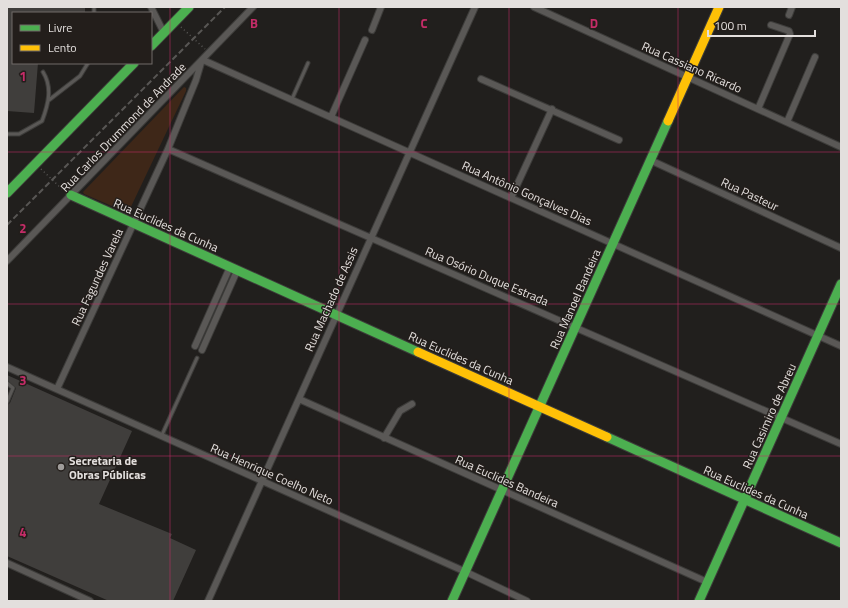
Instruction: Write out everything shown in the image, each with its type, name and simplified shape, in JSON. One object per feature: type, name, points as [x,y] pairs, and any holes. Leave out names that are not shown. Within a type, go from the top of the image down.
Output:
[{"type":"street","points":[[150,7],[164,33]]},
{"type":"street","points":[[152,45],[189,7]]},
{"type":"street","name":"Rua Carlos Drummond de Andrade","points":[[7,261],[253,7]]},
{"type":"street","name":"Rua Machado de Assis","points":[[208,601],[475,7]]},
{"type":"street","name":"Rua Cassiano Ricardo","points":[[534,7],[841,147]]},
{"type":"street","name":"Rua Manoel Bandeira","points":[[452,601],[719,7]]},
{"type":"street","points":[[789,15],[792,7]]},
{"type":"street","points":[[372,30],[379,8]]},
{"type":"street","points":[[758,109],[790,34],[789,31],[771,24]]},
{"type":"street","points":[[331,117],[365,40]]},
{"type":"street","points":[[787,122],[815,58]]},
{"type":"street","name":"Rua Antônio Gonçalves Dias","points":[[202,61],[292,99],[841,346]]},
{"type":"street","name":"Rua Fagundes Varela","points":[[57,389],[168,149],[196,80],[202,61]]},
{"type":"street","points":[[7,192],[133,64]]},
{"type":"street","points":[[482,79],[619,140]]},
{"type":"street","points":[[512,198],[552,109]]},
{"type":"street","name":"Rua Osório Duque Estrada","points":[[168,149],[575,326],[841,444]]},
{"type":"street","name":"Rua Pasteur","points":[[650,160],[841,248]]},
{"type":"street","name":"Rua Euclides da Cunha","points":[[70,196],[841,543]]},
{"type":"street","points":[[195,346],[234,269]]},
{"type":"street","points":[[202,350],[234,269]]},
{"type":"street","name":"Rua Casimiro de Abreu","points":[[699,601],[841,284]]},
{"type":"street","name":"Rua Henrique Coelho Neto","points":[[7,367],[466,572],[527,601]]},
{"type":"street","name":"Rua Euclides Bandeira","points":[[299,399],[707,582]]},
{"type":"street","points":[[384,438],[400,412],[412,404]]},
{"type":"street","points":[[7,564],[90,601]]},
{"type":"lane","points":[[292,99],[308,63]]},
{"type":"lane","points":[[49,100],[80,76],[87,64]]},
{"type":"lane","points":[[7,134],[19,134],[42,121],[49,100],[47,79],[43,72]]},
{"type":"lane","points":[[161,436],[197,358]]},
{"type":"lane","points":[[7,383],[13,388],[7,402]]},
{"type":"path","points":[[180,26],[209,53]]},
{"type":"path","points":[[39,168],[70,196]]},
{"type":"shaded area","points":[[184,87],[186,88],[186,91],[128,213],[84,194],[83,192]]},
{"type":"building","points":[[7,7],[85,7],[85,12],[12,12],[12,64],[38,64],[34,113],[7,111]]},
{"type":"building","name":"Secretaria de Obras Públicas","points":[[7,375],[132,431],[99,504],[172,534],[170,538],[196,550],[173,601],[109,601],[7,556],[7,405],[10,403],[16,388],[7,380]]},
{"type":"railway","points":[[7,225],[225,7]]},
{"type":"traffic: fast","points":[[152,45],[189,7]]},
{"type":"traffic: fast","points":[[7,193],[133,64]]},
{"type":"traffic: fast","points":[[452,601],[668,121]]},
{"type":"traffic: fast","points":[[71,195],[418,352]]},
{"type":"traffic: fast","points":[[699,601],[841,284]]},
{"type":"traffic: fast","points":[[607,437],[841,543]]},
{"type":"traffic: slow","points":[[668,121],[719,7]]},
{"type":"traffic: slow","points":[[418,352],[607,437]]},
{"type":"place","name":"Secretaria de Obras Públicas","points":[[61,467]]}]
